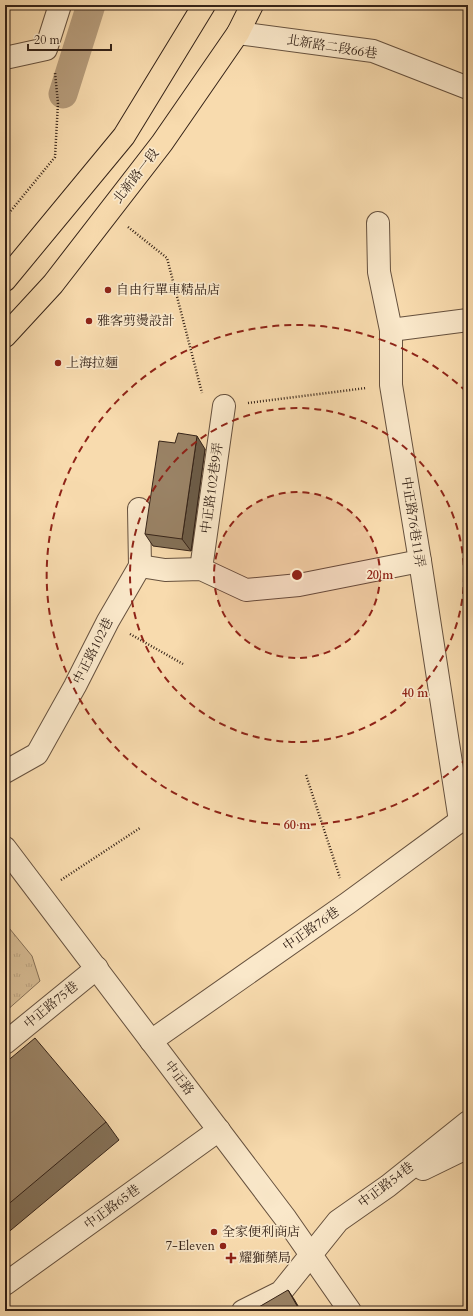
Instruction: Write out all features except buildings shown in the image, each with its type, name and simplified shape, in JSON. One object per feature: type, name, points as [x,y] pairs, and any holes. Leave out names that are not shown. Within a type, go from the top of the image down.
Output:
[{"type":"main road","points":[[5,280],[124,136],[204,5]]},
{"type":"main road","name":"北新路一段","points":[[5,336],[53,284],[162,143],[238,33],[252,5]]},
{"type":"street","points":[[5,58],[46,49],[60,5]]},
{"type":"street","name":"北新路二段66巷","points":[[238,33],[373,51],[468,88]]},
{"type":"street","name":"中正路76巷11弄","points":[[378,223],[379,272],[391,330],[391,385],[464,818]]},
{"type":"street","points":[[391,330],[468,320]]},
{"type":"street","name":"中正路102巷9弄","points":[[201,569],[224,406]]},
{"type":"street","points":[[139,510],[140,566],[165,570],[201,569],[246,590],[299,585],[420,561]]},
{"type":"street","name":"中正路102巷","points":[[5,772],[37,754],[140,566]]},
{"type":"street","name":"中正路76巷","points":[[151,1041],[348,903],[464,818]]},
{"type":"street","name":"中正路","points":[[5,848],[286,1219],[350,1311]]},
{"type":"street","name":"中正路75巷","points":[[5,1042],[96,968]]},
{"type":"street","name":"中正路54巷","points":[[243,1311],[281,1292],[338,1221],[388,1186],[468,1122]]},
{"type":"street","name":"中正路65巷","points":[[5,1284],[219,1130]]},
{"type":"street","points":[[388,1186],[468,1147]]},
{"type":"path","points":[[5,218],[56,157],[58,103],[55,74],[56,57],[46,49]]},
{"type":"path","points":[[109,211],[167,258],[205,406],[224,406],[391,385]]},
{"type":"path","points":[[108,622],[183,664]]},
{"type":"path","points":[[306,775],[348,903]]},
{"type":"path","points":[[40,894],[140,828]]},
{"type":"green space","points":[[5,923],[32,956],[40,981],[5,1012]]},
{"type":"waterway","points":[[63,94],[91,5]]},
{"type":"place","name":"自由行單車精品店","points":[[108,290]]},
{"type":"place","name":"雅客剪燙設計","points":[[89,321]]},
{"type":"place","name":"上海拉麵","points":[[58,363]]},
{"type":"place","name":"全家便利商店","points":[[214,1232]]},
{"type":"place","name":"7-Eleven","points":[[223,1246]]},
{"type":"place","name":"耀獅藥局","points":[[231,1258]]}]
